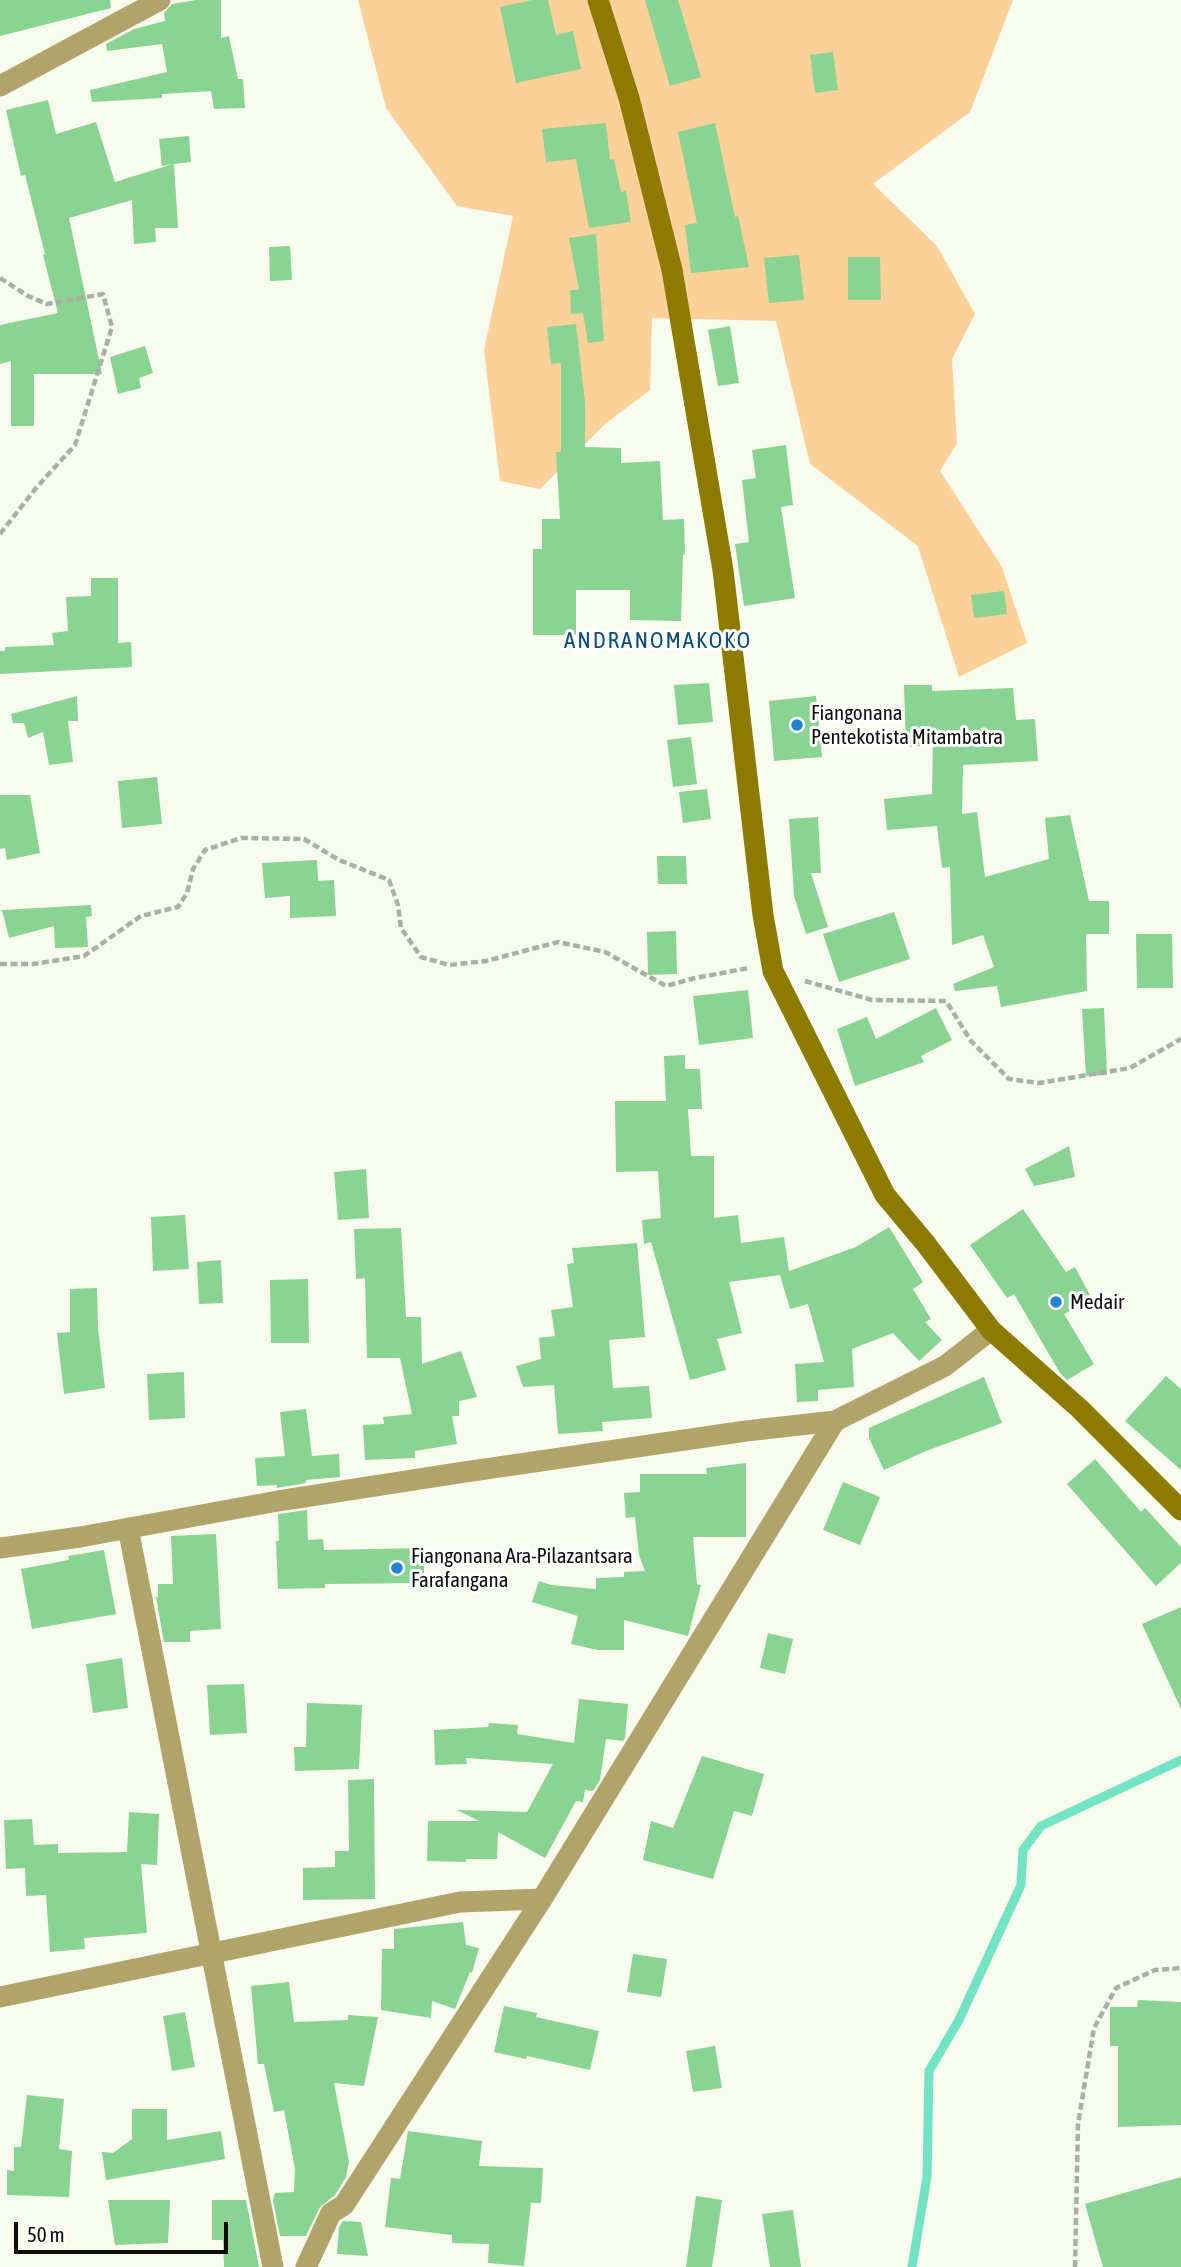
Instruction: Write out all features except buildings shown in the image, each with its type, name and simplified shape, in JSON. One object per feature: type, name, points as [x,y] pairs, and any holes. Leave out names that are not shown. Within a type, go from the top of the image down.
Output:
[{"type":"street","points":[[0,86],[160,0]]},
{"type":"street","points":[[598,0],[629,98],[672,270],[723,570],[763,915],[773,971],[884,1195],[926,1244],[991,1330],[1080,1409],[1181,1510]]},
{"type":"street","points":[[0,1548],[486,1469],[746,1430],[835,1421],[945,1366],[991,1330]]},
{"type":"street","points":[[306,2267],[331,2213],[344,2205],[542,1899],[835,1421]]},
{"type":"street","points":[[128,1528],[273,2267]]},
{"type":"street","points":[[0,1997],[460,1902],[542,1899]]},
{"type":"path","points":[[0,278],[28,296],[47,304],[103,294],[112,327],[75,445],[36,488],[0,534]]},
{"type":"path","points":[[0,964],[34,964],[84,956],[141,916],[178,907],[187,893],[192,869],[205,850],[241,838],[304,839],[339,860],[388,880],[398,905],[401,928],[421,957],[449,965],[486,961],[558,942],[605,952],[666,986],[748,967],[773,971],[872,1000],[946,1001],[971,1041],[1009,1079],[1039,1083],[1130,1068],[1181,1039]]},
{"type":"path","points":[[1075,2267],[1078,2123],[1094,2028],[1116,1988],[1155,1970],[1181,1968]]},
{"type":"shaded area","points":[[358,0],[1013,0],[970,112],[873,184],[937,246],[975,314],[952,359],[957,443],[940,471],[1002,567],[1027,643],[959,677],[918,546],[810,464],[776,321],[652,318],[650,390],[605,424],[540,489],[500,481],[484,350],[513,216],[457,206],[386,108]]},
{"type":"waterway","points":[[912,2267],[927,2177],[929,2071],[959,2020],[1021,1885],[1023,1850],[1041,1826],[1181,1760]]},
{"type":"place","name":"Fiangonana Pentekotista Mitambatra","points":[[797,725]]},
{"type":"place","name":"Medair","points":[[1056,1302]]},
{"type":"place","name":"Fiangonana Ara-Pilazantsara Farafangana","points":[[397,1568]]},
{"type":"district","name":"ANDRANOMAKOKO","points":[[658,641]]}]
